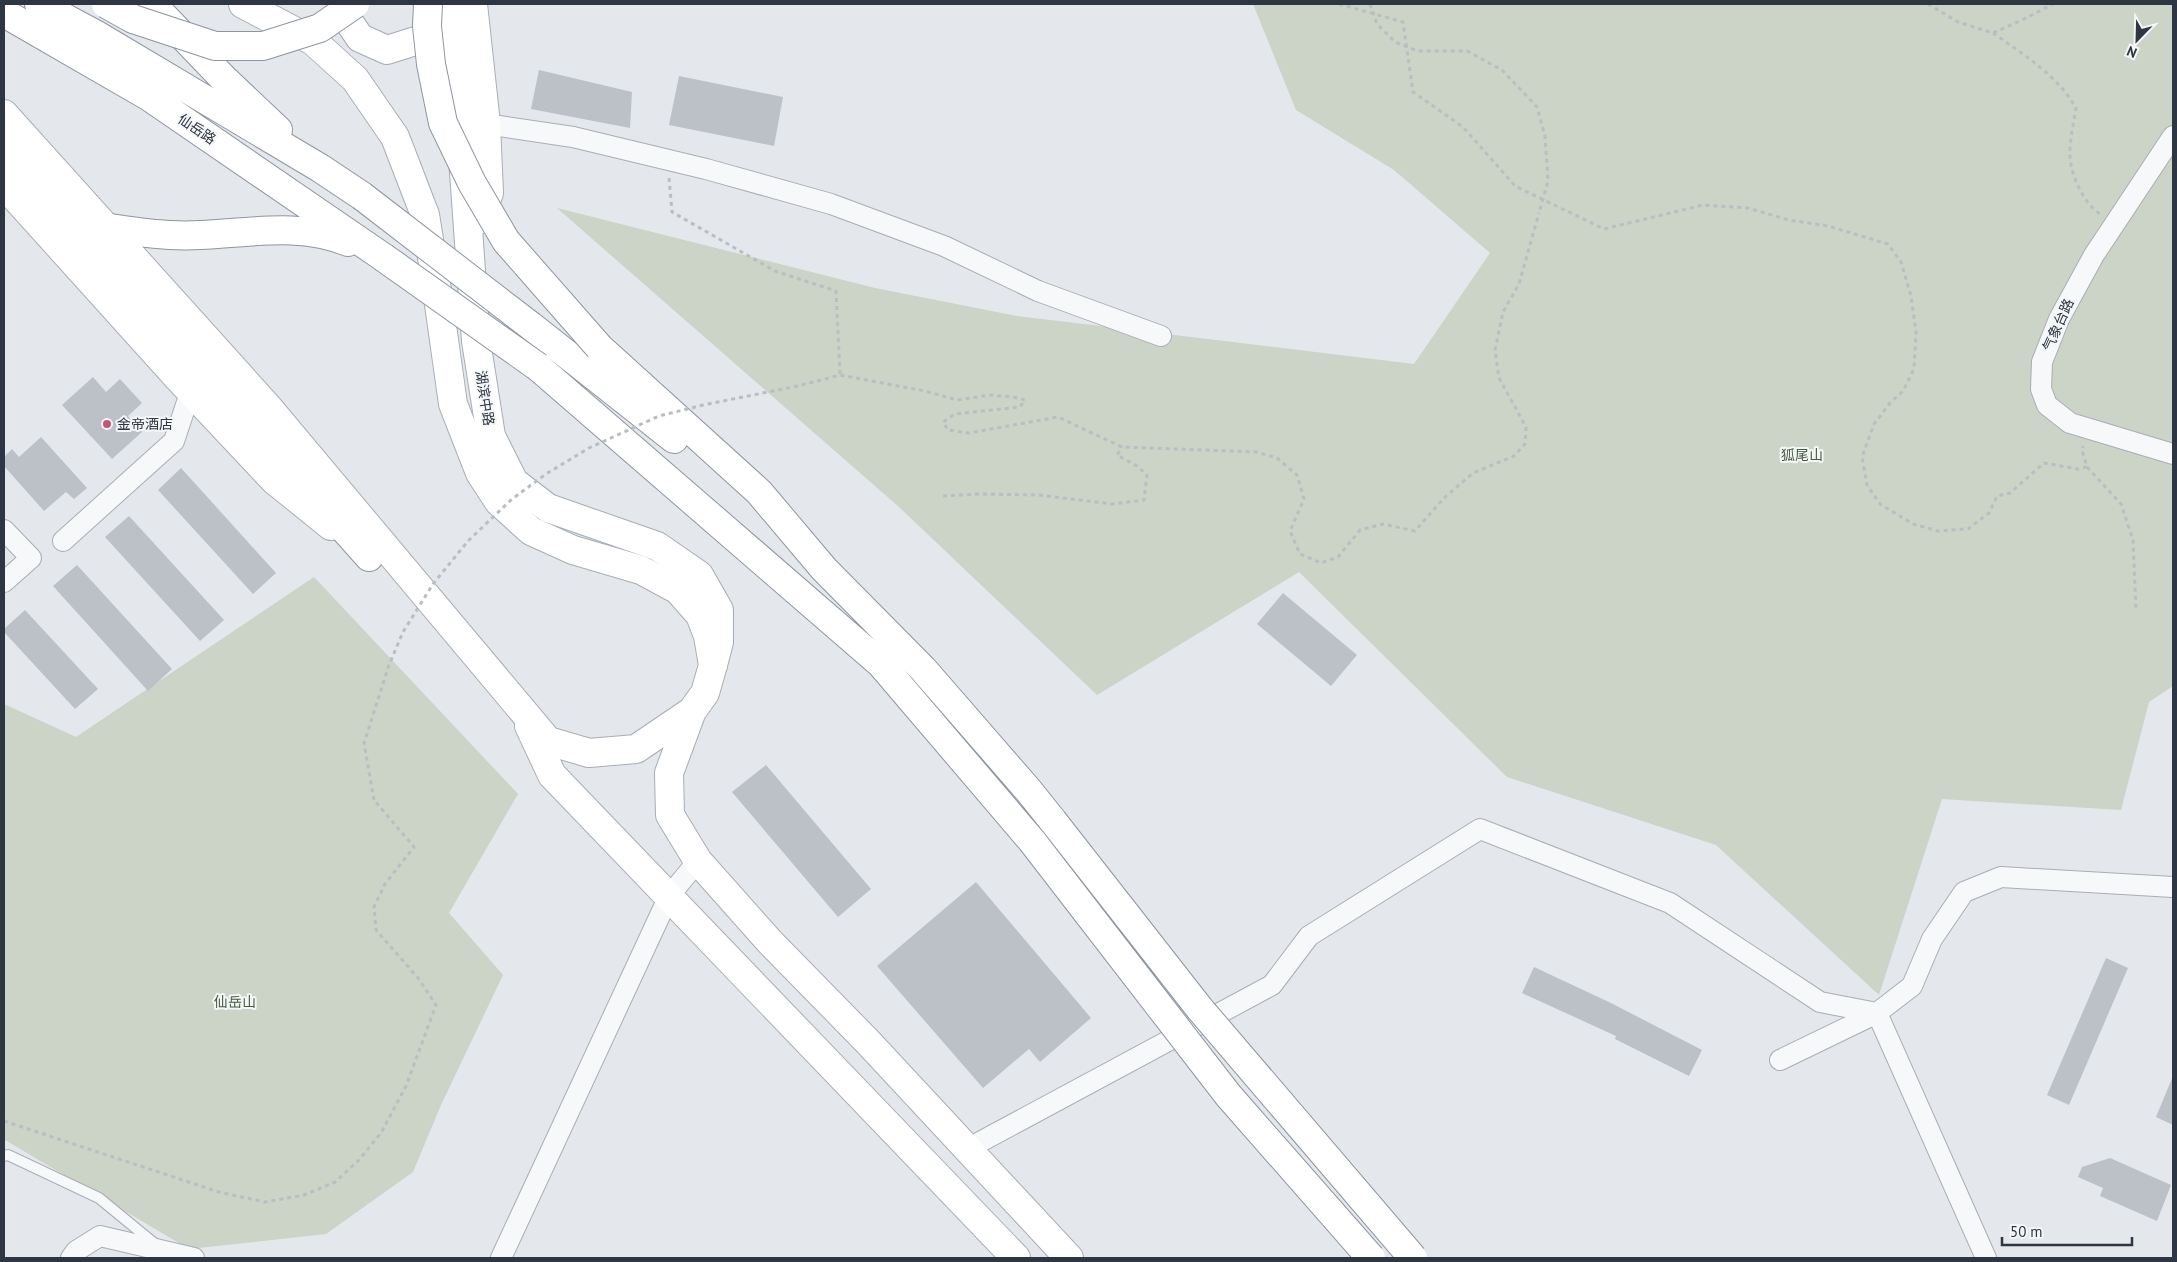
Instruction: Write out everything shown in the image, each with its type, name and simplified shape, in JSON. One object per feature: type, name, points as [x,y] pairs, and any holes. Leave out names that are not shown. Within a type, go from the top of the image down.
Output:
[{"type":"main road","name":"仙岳路","points":[[39,4],[103,39],[320,168],[362,196],[670,436],[824,569]]},
{"type":"main road","points":[[106,4],[133,19],[215,46],[263,46],[320,28],[355,4]]},
{"type":"main road","points":[[152,4],[224,79],[320,168]]},
{"type":"main road","points":[[243,4],[313,41],[355,79],[395,137],[425,215],[436,276],[453,404],[480,473],[498,502],[531,531],[573,550],[641,570],[678,590],[700,616],[708,636],[713,665]]},
{"type":"main road","points":[[345,4],[343,14],[360,38],[387,50],[428,37],[460,7]]},
{"type":"main road","points":[[428,4],[427,26],[431,64],[443,123],[472,183],[506,241],[599,347],[759,492],[824,569],[923,669],[1053,821],[1200,1009],[1413,1258]]},
{"type":"main road","points":[[460,7],[486,124],[489,193],[469,242]]},
{"type":"main road","name":"湖滨中路","points":[[460,7],[469,242],[476,341],[491,436],[514,482],[548,508],[657,546],[699,575],[719,610],[719,642],[705,693],[692,711]]},
{"type":"main road","name":"仙岳路","points":[[4,12],[148,96],[383,256]]},
{"type":"main road","points":[[4,114],[267,406],[548,741],[589,753],[636,749],[692,711]]},
{"type":"main road","points":[[4,150],[64,214],[369,558]]},
{"type":"main road","points":[[4,185],[178,378],[274,480],[460,636]]},
{"type":"main road","points":[[104,227],[152,234],[199,235],[290,229],[332,235],[383,256],[538,367],[881,664],[1032,841],[1228,1095],[1371,1258]]},
{"type":"main road","points":[[692,711],[669,773],[670,815],[698,861],[770,942],[868,1042],[1068,1258]]},
{"type":"main road","points":[[523,713],[552,775],[1016,1258]]},
{"type":"street","points":[[486,124],[573,137],[832,204],[944,246],[1038,291],[1161,336]]},
{"type":"street","name":"气象台路","points":[[2173,136],[2094,255],[2059,319],[2042,362],[2041,389],[2046,406],[2070,423],[2173,454]]},
{"type":"street","points":[[63,541],[174,441],[190,393]]},
{"type":"street","points":[[4,530],[31,558],[4,582]]},
{"type":"street","points":[[967,1149],[1272,985],[1310,936],[1480,829],[1670,903],[1820,1002],[1877,1013]]},
{"type":"street","points":[[501,1258],[669,896],[698,861]]},
{"type":"street","points":[[1780,1060],[1877,1013],[1912,986],[1932,939],[1964,892],[2001,877],[2173,887]]},
{"type":"street","points":[[1877,1013],[1986,1258]]},
{"type":"street","points":[[70,1258],[76,1251],[100,1236],[194,1258]]},
{"type":"lane","points":[[4,1156],[8,1155],[99,1198],[163,1251]]},
{"type":"path","points":[[1338,4],[1403,22],[1413,92],[1463,127],[1515,186],[1604,229],[1703,206],[1748,208],[1789,220],[1828,226],[1888,244],[1901,262],[1911,296],[1916,332],[1914,369],[1903,391],[1890,403],[1874,424],[1862,457],[1867,485],[1880,504],[1913,524],[1938,531],[1968,529],[1989,513],[1997,496],[2010,493],[2044,463],[2078,468],[2087,467]]},
{"type":"path","points":[[4,1121],[219,1192],[265,1202],[304,1195],[335,1182],[358,1161],[381,1133],[406,1086],[436,1005],[418,978],[376,930],[374,907],[385,884],[414,847],[374,800],[364,743],[388,666],[402,632],[433,584],[468,541],[512,499],[546,474],[589,448],[659,416],[840,375],[925,391],[957,400],[990,395],[1013,397],[1025,400],[1020,407],[955,414],[943,422],[948,430],[969,433],[1058,417],[1122,447],[1257,452],[1277,458],[1297,475],[1304,499],[1290,531],[1300,554],[1321,563],[1338,557],[1360,530],[1383,524],[1415,531],[1444,498],[1473,474],[1514,456],[1525,444],[1526,427],[1499,378],[1496,350],[1503,312],[1519,284],[1548,181],[1546,136],[1537,107],[1502,70],[1467,51],[1418,51],[1395,42],[1377,24],[1370,4]]},
{"type":"path","points":[[1928,4],[1958,22],[1993,33],[2035,62],[2061,86],[2076,108],[2069,153],[2074,174],[2085,197],[2095,211],[2115,223]]},
{"type":"path","points":[[1993,33],[2024,20],[2052,4]]},
{"type":"path","points":[[667,160],[672,212],[775,271],[836,291],[840,375]]},
{"type":"path","points":[[2086,428],[2082,450],[2087,467],[2121,504],[2133,540],[2136,611]]},
{"type":"path","points":[[943,496],[979,494],[1038,495],[1112,504],[1144,500],[1147,475],[1117,455],[1122,447]]},
{"type":"green space","name":"狐尾山","points":[[1253,4],[2173,4],[2173,686],[2149,702],[2121,810],[1942,799],[1879,995],[1716,845],[1507,777],[1299,572],[1097,695],[899,507],[557,208],[875,288],[1017,316],[1414,364],[1490,253],[1394,170],[1296,110]]},
{"type":"green space","name":"仙岳山","points":[[314,577],[518,794],[449,913],[503,975],[441,1105],[413,1172],[326,1234],[189,1249],[5,1140],[4,704],[76,737]]},
{"type":"building","points":[[539,70],[632,92],[630,128],[531,109]]},
{"type":"building","points":[[679,76],[783,97],[774,146],[669,125]]},
{"type":"building","name":"金帝酒店","points":[[93,377],[106,392],[120,379],[142,403],[128,416],[142,432],[112,459],[62,405]]},
{"type":"building","points":[[41,437],[87,488],[74,499],[66,492],[44,511],[4,466],[4,457],[12,449],[19,457]]},
{"type":"building","points":[[181,468],[276,573],[253,594],[158,490]]},
{"type":"building","points":[[129,516],[224,620],[200,641],[105,537]]},
{"type":"building","points":[[77,565],[172,669],[148,691],[53,586]]},
{"type":"building","points":[[1283,593],[1357,655],[1331,686],[1257,624]]},
{"type":"building","points":[[25,610],[98,689],[75,709],[4,632],[4,629]]},
{"type":"building","points":[[766,765],[871,889],[838,917],[732,792]]},
{"type":"building","points":[[976,882],[1091,1018],[1040,1062],[1029,1049],[983,1088],[877,966]]},
{"type":"building","points":[[2106,958],[2128,968],[2069,1105],[2047,1095]]},
{"type":"building","points":[[1534,967],[1611,1003],[1702,1050],[1689,1076],[1615,1039],[1616,1036],[1522,993]]},
{"type":"building","points":[[2173,1076],[2173,1125],[2156,1117]]},
{"type":"building","points":[[2110,1158],[2171,1185],[2157,1221],[2100,1196],[2103,1188],[2078,1177],[2082,1167]]},
{"type":"place","name":"金帝酒店","points":[[107,424]]}]
